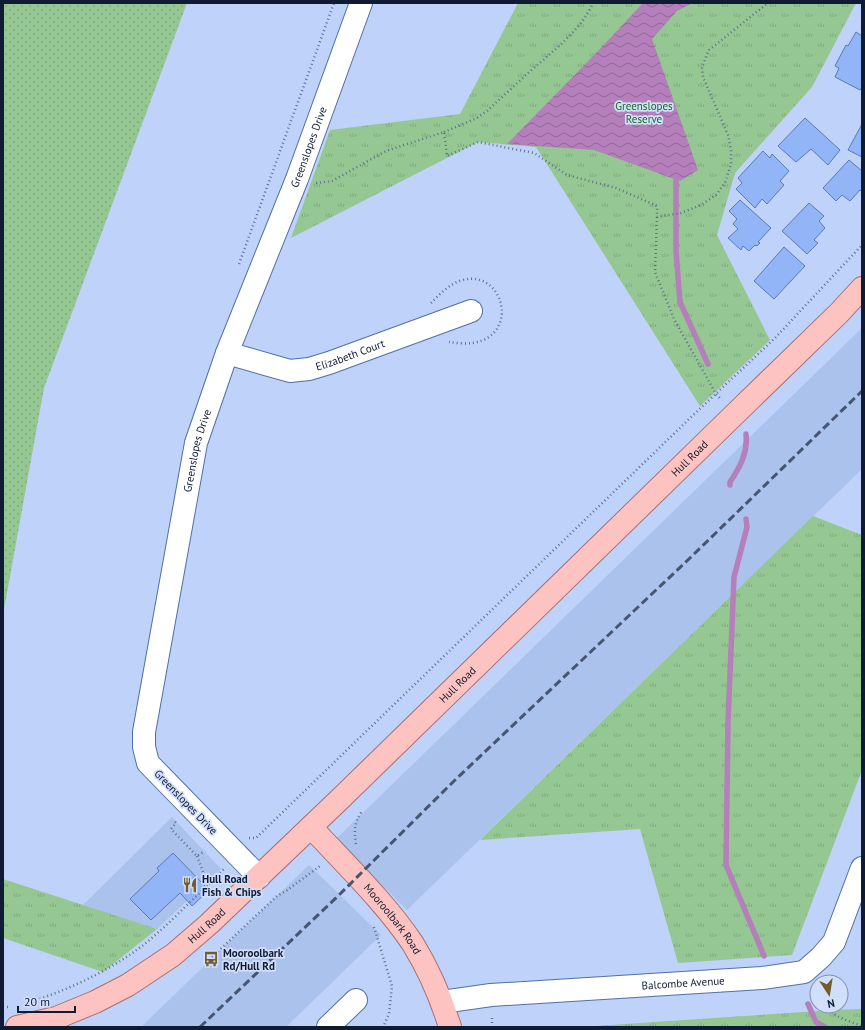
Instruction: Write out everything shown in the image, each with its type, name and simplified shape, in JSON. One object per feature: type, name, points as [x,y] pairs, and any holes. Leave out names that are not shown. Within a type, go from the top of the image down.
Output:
[{"type":"main road","name":"Hull Road","points":[[15,1017],[56,1018],[95,1002],[128,985],[173,955],[209,924],[311,827],[839,313],[862,288]]},
{"type":"main road","name":"Mooroolbark Road","points":[[311,827],[388,911],[404,932],[421,958],[442,1002],[450,1027]]},
{"type":"street","name":"Greenslopes Drive","points":[[259,877],[148,763],[144,747],[144,732],[196,443],[227,352],[297,179],[361,3]]},
{"type":"street","name":"Elizabeth Court","points":[[227,352],[290,371],[309,369],[471,311]]},
{"type":"street","name":"Balcombe Avenue","points":[[442,1002],[491,995],[762,978],[804,972],[821,957],[834,942],[862,868]]},
{"type":"street","points":[[328,1027],[356,1000]]},
{"type":"path","points":[[297,179],[317,183],[332,181],[386,152],[444,132],[477,118],[487,111],[557,47],[582,21],[593,3]]},
{"type":"path","points":[[657,217],[681,213],[701,205],[716,195],[725,183],[731,164],[731,150],[728,135],[703,77],[702,67],[709,50],[768,3]]},
{"type":"path","points":[[444,132],[448,156],[478,142],[534,153],[567,175],[616,188],[656,206],[656,272],[674,319],[716,394],[735,414]]},
{"type":"path","points":[[245,838],[256,838],[776,337],[862,246]]},
{"type":"path","points":[[429,304],[454,283],[464,279],[476,280],[487,284],[496,292],[501,301],[502,314],[498,326],[490,337],[474,343],[444,342]]},
{"type":"path","points":[[357,850],[355,827],[357,819],[362,811]]},
{"type":"path","points":[[197,856],[208,885]]},
{"type":"path","points":[[212,956],[277,896],[320,866],[326,866]]},
{"type":"path","points":[[27,1002],[56,994],[131,954],[162,928],[224,869]]},
{"type":"path","points":[[373,923],[392,986],[389,1014],[383,1027]]},
{"type":"path","points":[[3,1007],[15,1017]]},
{"type":"path","points":[[833,1014],[862,1026]]},
{"type":"path","points":[[492,1017],[492,1027]]},
{"type":"shaded area","points":[[862,328],[862,469],[407,910],[336,839]]},
{"type":"shaded area","points":[[172,817],[221,869],[157,929],[82,906]]},
{"type":"shaded area","points":[[309,865],[381,935],[286,1027],[141,1027]]},
{"type":"green space","points":[[3,3],[187,3],[44,388],[3,615]]},
{"type":"green space","name":"Greenslopes Reserve","points":[[518,3],[856,3],[812,87],[735,173],[717,235],[770,340],[700,406],[536,147],[478,142],[291,238],[330,130],[460,114]]},
{"type":"green space","points":[[813,516],[862,535],[862,770],[792,955],[678,963],[640,829],[480,840]]},
{"type":"green space","points":[[3,879],[157,929],[103,972],[3,938]]},
{"type":"green space","points":[[849,1009],[862,1009],[862,1027],[581,1027],[809,1012],[809,1014],[849,1014]]},
{"type":"water","points":[[643,3],[692,3],[677,11],[652,39],[698,170],[680,181],[594,150],[507,144],[599,50]]},
{"type":"building","points":[[856,32],[862,36],[862,87],[860,90],[835,77],[839,68],[835,66],[846,45],[848,46]]},
{"type":"building","points":[[805,118],[840,150],[828,165],[811,149],[796,162],[778,146]]},
{"type":"building","points":[[862,124],[862,157],[848,150]]},
{"type":"building","points":[[763,151],[770,158],[772,154],[789,171],[780,181],[784,185],[767,204],[762,199],[755,208],[736,189],[742,183],[738,178]]},
{"type":"building","points":[[849,160],[862,171],[862,191],[860,190],[850,201],[842,195],[836,201],[823,188]]},
{"type":"building","points":[[740,200],[771,228],[758,242],[760,243],[757,246],[755,245],[749,251],[743,246],[741,250],[728,238],[738,229],[733,224],[737,219],[729,211]]},
{"type":"building","points":[[809,203],[824,216],[819,221],[825,228],[814,240],[818,243],[807,254],[782,231]]},
{"type":"building","points":[[784,247],[805,266],[774,299],[754,281]]},
{"type":"building","points":[[173,853],[209,890],[192,906],[180,893],[151,920],[130,899],[159,871],[157,868]]},
{"type":"waterway","points":[[676,180],[676,251],[680,302],[708,364]]},
{"type":"waterway","points":[[730,485],[730,482],[737,471],[744,454],[746,447],[746,434]]},
{"type":"waterway","points":[[746,519],[747,527],[734,577],[728,723],[726,865],[764,956]]},
{"type":"waterway","points":[[808,1004],[816,1022],[825,1027]]},
{"type":"railway","points":[[200,1027],[339,895],[454,781],[691,557],[862,391]]},
{"type":"place","name":"Hull Road Fish & Chips","points":[[190,885]]},
{"type":"place","name":"Mooroolbark Rd/Hull Rd","points":[[211,959]]}]
